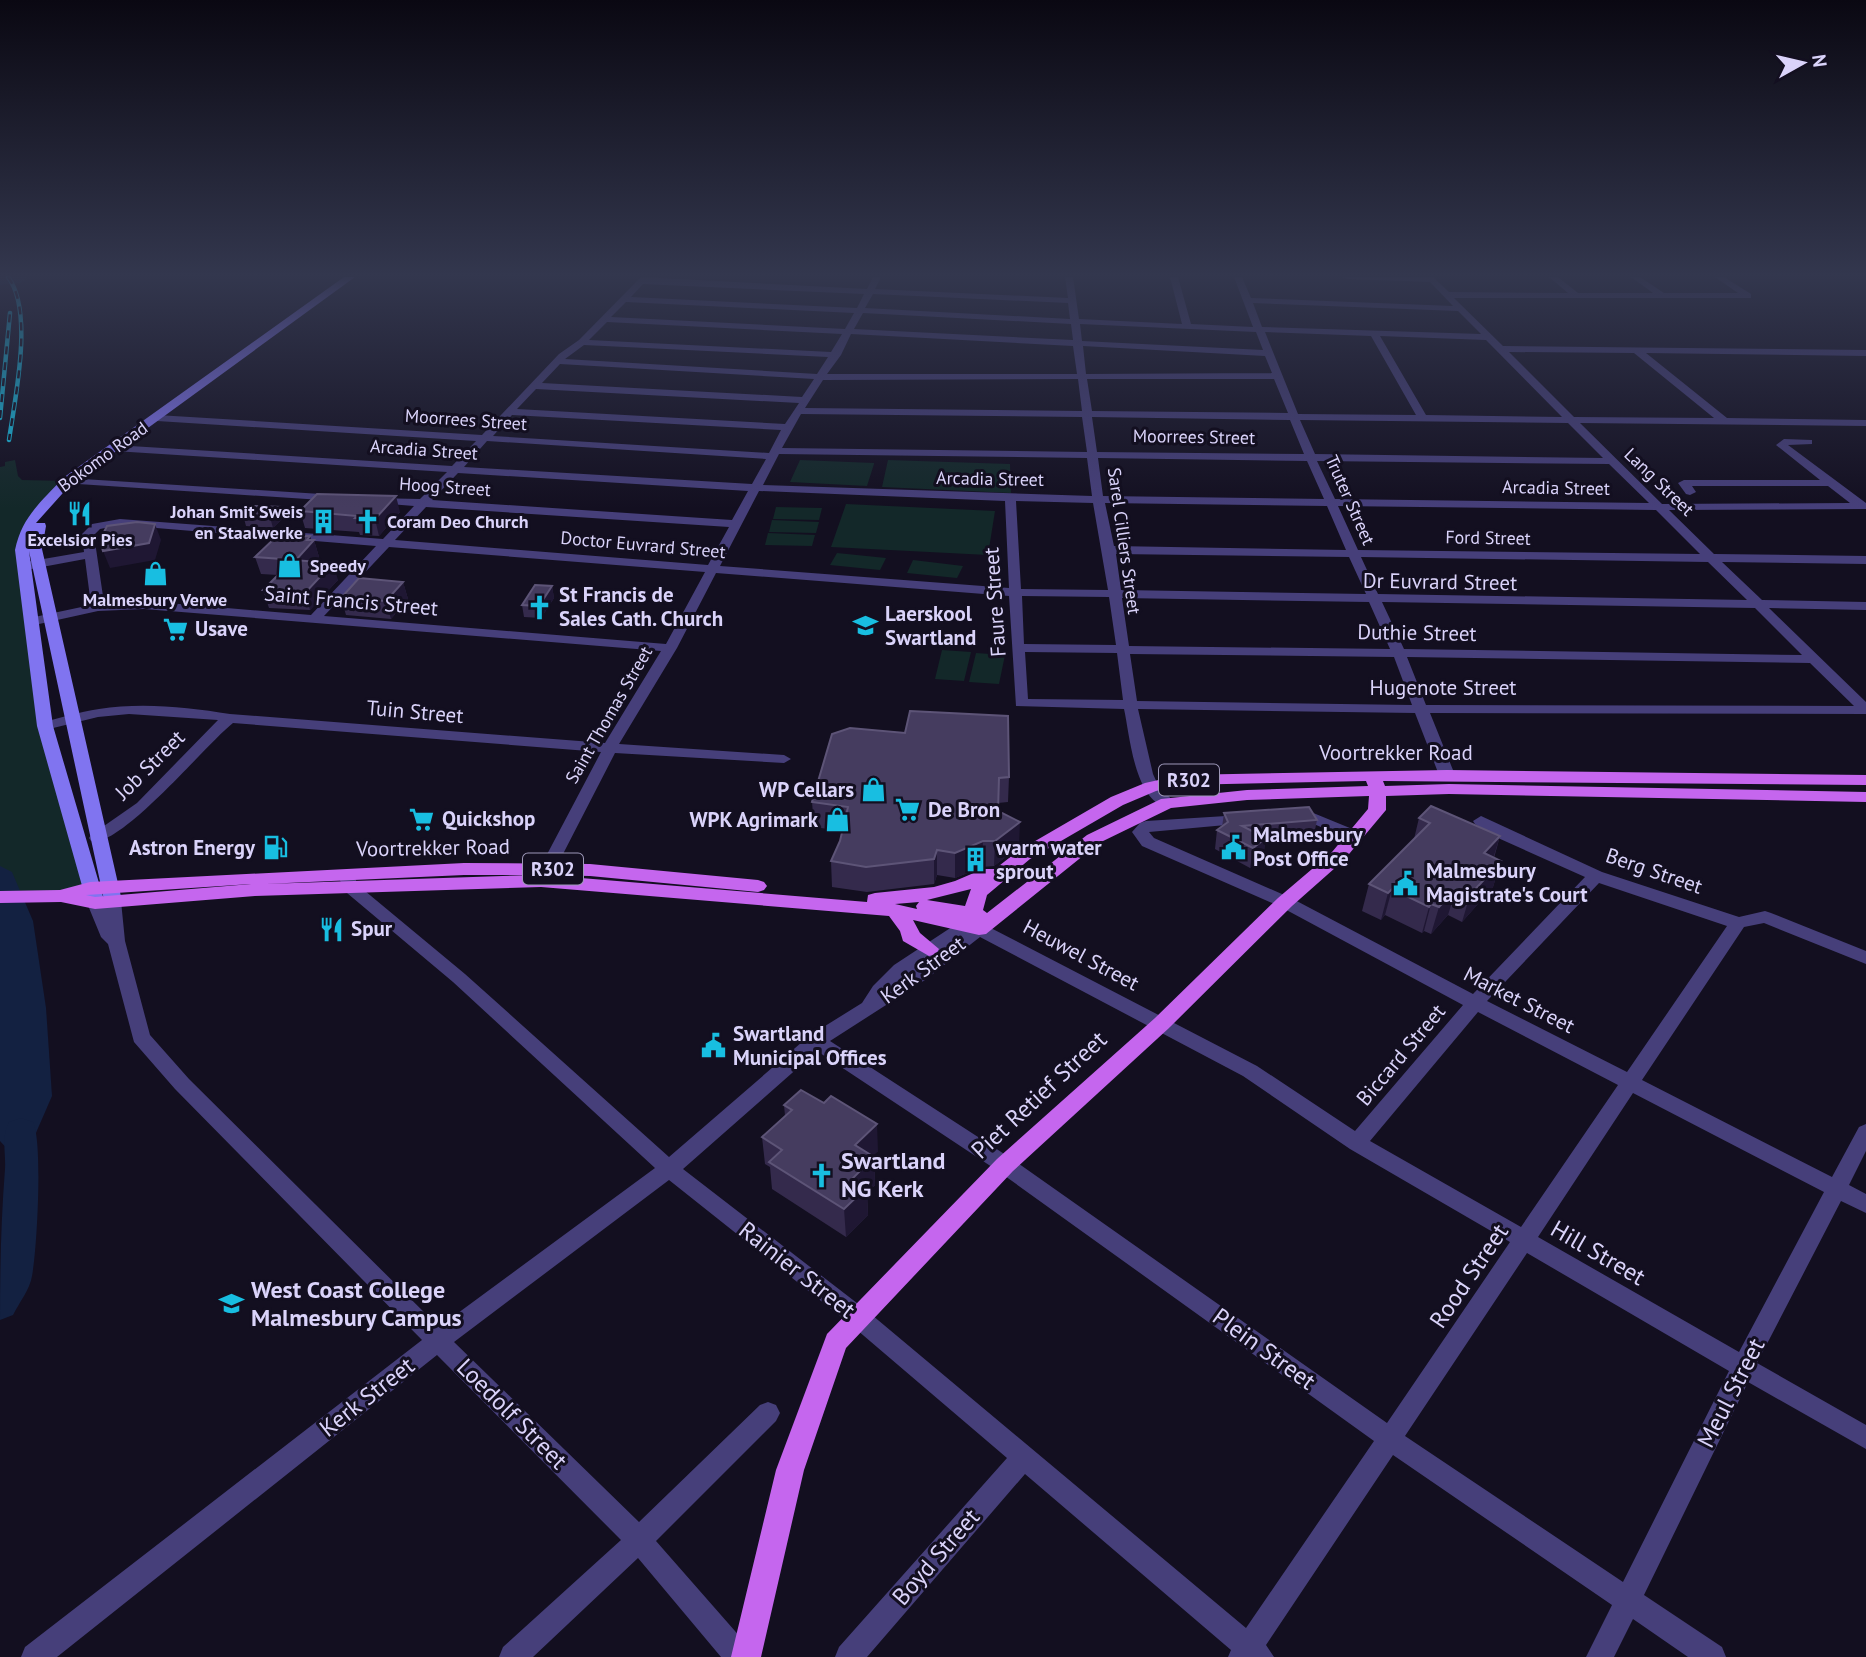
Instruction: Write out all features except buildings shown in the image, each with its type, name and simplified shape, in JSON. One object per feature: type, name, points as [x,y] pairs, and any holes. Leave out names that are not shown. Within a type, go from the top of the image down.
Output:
[{"type":"main road","name":"Bokomo Road","points":[[161,418],[246,354]]},
{"type":"main road","name":"Bokomo Road","points":[[102,895],[45,726],[22,550],[26,529],[44,503],[72,481],[251,354]]},
{"type":"main road","name":"Bokomo Road","points":[[72,481],[39,526],[35,549],[97,838],[102,895]]},
{"type":"main road","name":"Voortrekker Road","points":[[544,875],[895,910],[976,922],[1093,839],[1167,803],[1447,775],[1866,780]]},
{"type":"main road","name":"Voortrekker Road","points":[[976,922],[978,892],[1024,855],[1100,809],[1151,787],[1213,778],[1866,797]]},
{"type":"main road","name":"Piet Retief Street","points":[[746,1657],[790,1470],[836,1342],[1005,1165],[1163,1023],[1285,902],[1338,856],[1377,810],[1375,784]]},
{"type":"main road","points":[[875,899],[917,897],[957,889],[1024,855]]},
{"type":"main road","name":"Voortrekker Road","points":[[0,897],[255,890],[349,881],[460,882],[603,871],[875,899],[976,922]]},
{"type":"main road","points":[[895,910],[910,930],[910,936],[929,949]]},
{"type":"street","points":[[314,620],[483,439],[567,354]]},
{"type":"street","points":[[823,354],[836,355]]},
{"type":"street","name":"Sarel Cilliers Street","points":[[1080,354],[1098,498],[1109,550],[1131,707],[1143,765],[1151,787],[1167,803]]},
{"type":"street","name":"Truter Street","points":[[1269,354],[1310,456],[1399,654],[1447,775]]},
{"type":"street","points":[[1386,354],[1423,418]]},
{"type":"street","name":"Lang Street","points":[[1506,354],[1866,710]]},
{"type":"street","points":[[1641,354],[1724,421]]},
{"type":"street","name":"Saint Thomas Street","points":[[544,875],[610,748],[670,648],[803,400],[836,355]]},
{"type":"street","points":[[559,361],[821,377],[1277,376]]},
{"type":"street","points":[[536,386],[803,400]]},
{"type":"street","points":[[798,411],[1866,423]]},
{"type":"street","points":[[511,412],[788,427]]},
{"type":"street","name":"Moorrees Street","points":[[161,418],[774,454],[1094,454],[1612,461]]},
{"type":"street","points":[[1808,442],[1781,445],[1863,505]]},
{"type":"street","name":"Arcadia Street","points":[[118,449],[755,488],[1010,498],[1660,507],[1863,505]]},
{"type":"street","points":[[72,481],[356,499]]},
{"type":"street","points":[[1690,492],[1684,483],[1831,483]]},
{"type":"street","name":"Faure Street","points":[[1010,498],[1021,704]]},
{"type":"street","name":"Hoog Street","points":[[369,500],[738,524]]},
{"type":"street","name":"Doctor Euvrard Street","points":[[91,554],[88,534],[102,524],[133,523],[387,541],[1014,593]]},
{"type":"street","name":"Ford Street","points":[[1109,550],[1866,560]]},
{"type":"street","points":[[24,567],[91,554],[98,607]]},
{"type":"street","name":"Dr Euvrard Street","points":[[1014,593],[1866,606]]},
{"type":"street","name":"Saint Francis Street","points":[[30,622],[98,607],[144,605],[670,648]]},
{"type":"street","name":"Duthie Street","points":[[1019,648],[1814,659]]},
{"type":"street","name":"Hugenote Street","points":[[1021,704],[1131,707],[1866,710]]},
{"type":"street","name":"Tuin Street","points":[[45,726],[129,710],[200,713],[230,718],[610,748],[785,759]]},
{"type":"street","points":[[200,713],[210,720],[211,733]]},
{"type":"street","name":"Job Street","points":[[97,838],[142,806],[211,733],[230,718]]},
{"type":"street","points":[[1281,817],[1306,815],[1356,836]]},
{"type":"street","name":"Market Street","points":[[1257,819],[1146,826],[1140,832],[1148,842],[1285,902],[1866,1204]]},
{"type":"street","name":"Berg Street","points":[[1481,821],[1504,835],[1596,876],[1738,923]]},
{"type":"street","name":"Biccard Street","points":[[1357,1143],[1475,1003],[1596,876]]},
{"type":"street","name":"Rainier Street","points":[[349,881],[669,1169],[858,1317],[1250,1654]]},
{"type":"street","name":"Loedolf Street","points":[[102,895],[110,937],[116,941],[141,1037],[182,1084],[639,1540],[739,1657]]},
{"type":"street","points":[[1738,923],[1765,917],[1866,958]]},
{"type":"street","name":"Kerk Street","points":[[867,1011],[879,989],[929,949],[976,922]]},
{"type":"street","name":"Kerk Street","points":[[35,1657],[438,1341],[669,1169],[816,1041],[919,976],[976,922]]},
{"type":"street","name":"Heuwel Street","points":[[976,922],[1163,1023]]},
{"type":"street","name":"Rood Street","points":[[1250,1654],[1390,1439],[1738,923]]},
{"type":"street","name":"Hill Street","points":[[1163,1023],[1250,1071],[1357,1143],[1866,1438]]},
{"type":"street","name":"Plein Street","points":[[816,1041],[1005,1165],[1390,1439],[1712,1657]]},
{"type":"street","name":"Meul Street","points":[[1600,1657],[1743,1367],[1866,1132]]},
{"type":"street","points":[[513,1657],[639,1540],[768,1413]]},
{"type":"street","name":"Boyd Street","points":[[849,1657],[1024,1457]]},
{"type":"green space","points":[[15,460],[18,476],[22,480],[67,481],[26,529],[30,622],[90,888],[0,897],[0,467],[5,466],[5,462]]},
{"type":"green space","points":[[800,460],[874,464],[867,486],[790,482]]},
{"type":"green space","points":[[888,460],[1010,464],[1011,493],[882,487]]},
{"type":"green space","points":[[846,504],[995,511],[988,555],[831,547]]},
{"type":"green space","points":[[776,507],[822,508],[819,520],[773,519]]},
{"type":"green space","points":[[772,520],[819,522],[816,533],[769,532]]},
{"type":"green space","points":[[768,533],[815,535],[812,546],[765,545]]},
{"type":"green space","points":[[837,553],[886,558],[880,570],[830,565]]},
{"type":"green space","points":[[913,560],[963,566],[957,578],[907,573]]},
{"type":"green space","points":[[942,650],[971,652],[964,681],[935,679]]},
{"type":"green space","points":[[976,653],[1005,655],[999,684],[969,682]]},
{"type":"water","points":[[0,866],[12,872],[33,921],[46,1008],[52,1096],[22,1165],[0,1141]]},
{"type":"waterway","points":[[0,1304],[14,1277],[22,1165],[21,1131]]},
{"type":"railway","points":[[0,418],[6,354]]},
{"type":"railway","points":[[9,440],[20,354]]},
{"type":"place","name":"Excelsior Pies","points":[[80,513]]},
{"type":"place","name":"Johan Smit Sweis en Staalwerke","points":[[323,522]]},
{"type":"place","name":"Coram Deo Church","points":[[367,522]]},
{"type":"place","name":"Speedy","points":[[290,566]]},
{"type":"place","name":"Malmesbury Verwe","points":[[155,573]]},
{"type":"place","name":"St Francis de Sales Cath. Church","points":[[539,607]]},
{"type":"place","name":"Laerskool Swartland","points":[[865,626]]},
{"type":"place","name":"Usave","points":[[175,629]]},
{"type":"place","name":"WP Cellars","points":[[874,790]]},
{"type":"place","name":"De Bron","points":[[908,810]]},
{"type":"place","name":"Quickshop","points":[[422,819]]},
{"type":"place","name":"WPK Agrimark","points":[[838,820]]},
{"type":"place","name":"Malmesbury Post Office","points":[[1233,847]]},
{"type":"place","name":"Astron Energy","points":[[275,848]]},
{"type":"place","name":"warm water sprout","points":[[976,860]]},
{"type":"place","name":"Malmesbury Magistrate's Court","points":[[1406,883]]},
{"type":"place","name":"Spur","points":[[331,929]]},
{"type":"place","name":"Swartland Municipal Offices","points":[[713,1046]]},
{"type":"place","name":"Swartland NG Kerk","points":[[821,1175]]},
{"type":"place","name":"West Coast College Malmesbury Campus","points":[[231,1304]]}]
